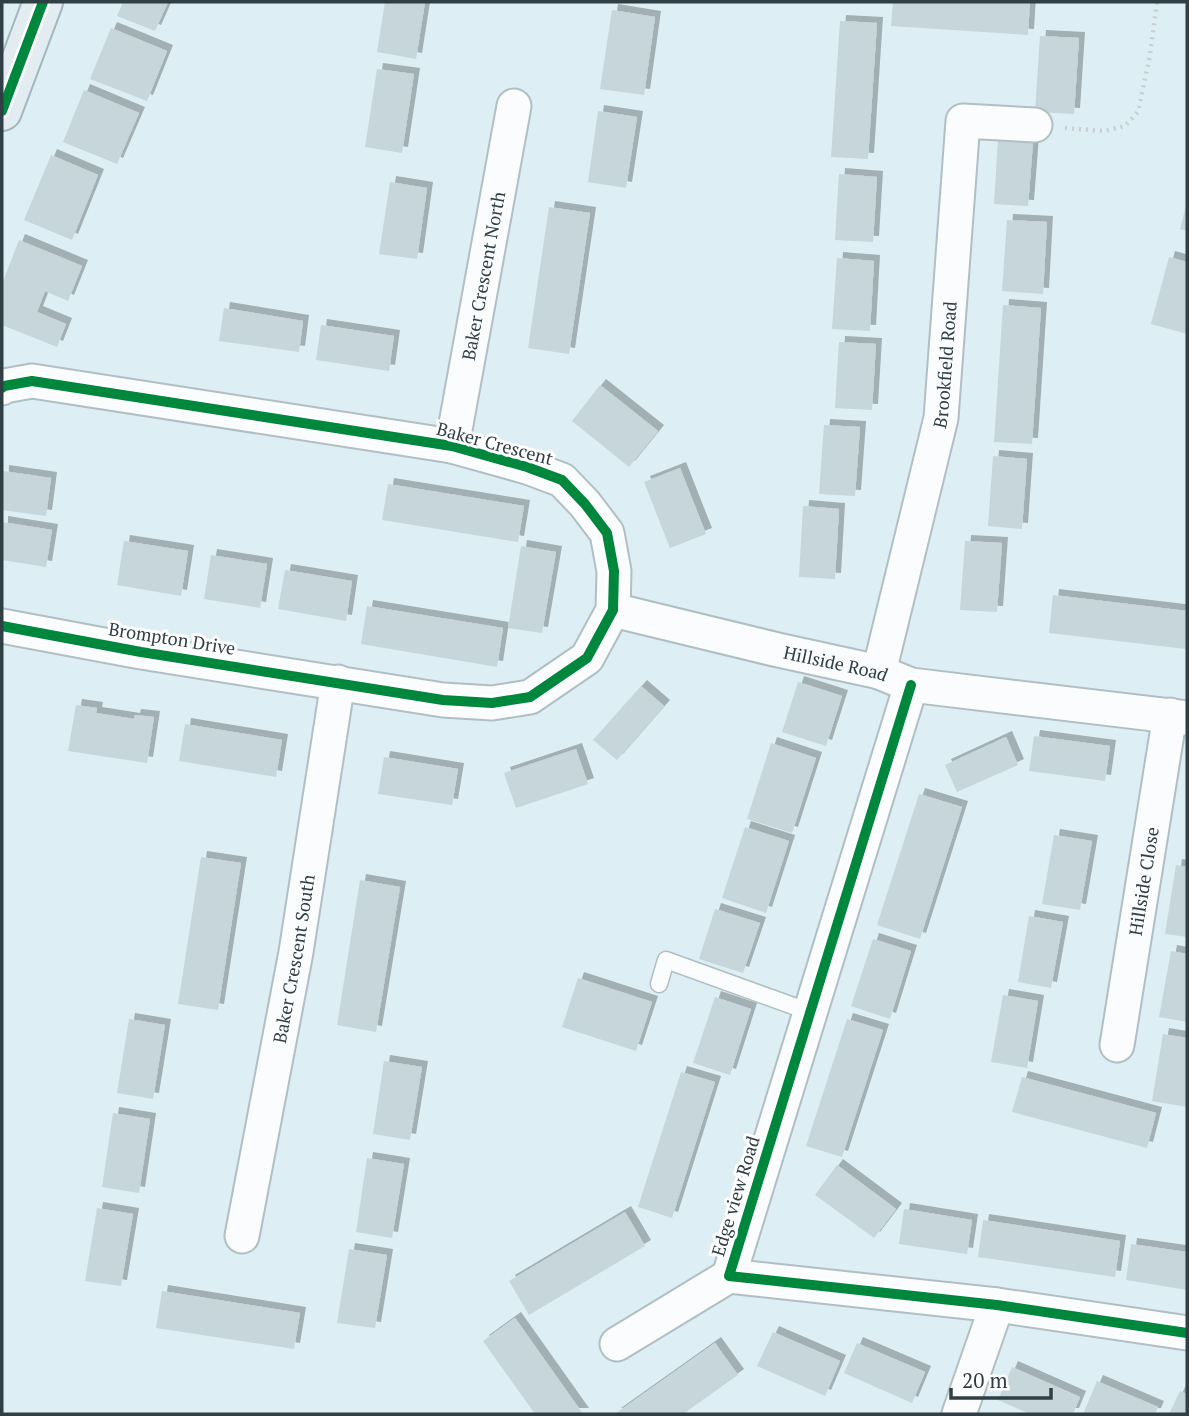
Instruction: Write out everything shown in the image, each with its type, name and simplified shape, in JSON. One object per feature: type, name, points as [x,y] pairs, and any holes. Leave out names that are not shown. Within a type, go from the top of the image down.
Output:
[{"type":"main road","points":[[2,111],[43,2]]},
{"type":"street","name":"Baker Crescent North","points":[[452,446],[514,106]]},
{"type":"street","name":"Brookfield Road","points":[[879,672],[941,418],[963,121],[1035,125]]},
{"type":"street","name":"Baker Crescent","points":[[2,388],[32,382],[452,446],[562,480],[585,503],[607,533],[614,571],[613,610],[587,658],[530,697],[492,704],[443,700],[338,682]]},
{"type":"street","name":"Hillside Road","points":[[613,610],[879,672],[911,685],[1178,716]]},
{"type":"street","name":"Brompton Drive","points":[[2,626],[141,652],[338,682]]},
{"type":"street","name":"Baker Crescent South","points":[[242,1236],[296,952],[338,682]]},
{"type":"street","name":"Edge view Road","points":[[911,685],[729,1276],[997,1305],[1187,1333]]},
{"type":"street","name":"Hillside Close","points":[[1117,1045],[1178,716]]},
{"type":"street","points":[[617,1344],[729,1276]]},
{"type":"street","points":[[959,1414],[997,1305]]},
{"type":"lane","points":[[659,984],[666,960],[810,1012]]},
{"type":"path","points":[[1035,125],[1104,131],[1125,126],[1138,113],[1157,2]]},
{"type":"building","points":[[123,2],[168,2],[155,31],[117,16]]},
{"type":"building","points":[[385,2],[425,2],[416,59],[377,52]]},
{"type":"building","points":[[893,2],[1030,2],[1028,35],[891,26]]},
{"type":"building","points":[[612,10],[655,17],[644,95],[600,89]]},
{"type":"building","points":[[840,21],[877,23],[868,159],[831,157]]},
{"type":"building","points":[[111,28],[167,51],[147,101],[90,79]]},
{"type":"building","points":[[1040,36],[1079,38],[1074,114],[1035,112]]},
{"type":"building","points":[[377,69],[414,74],[402,153],[365,147]]},
{"type":"building","points":[[84,90],[139,113],[117,164],[63,142]]},
{"type":"building","points":[[598,111],[637,117],[626,188],[588,182]]},
{"type":"building","points":[[998,139],[1033,142],[1028,206],[994,204]]},
{"type":"building","points":[[51,155],[98,175],[72,240],[24,220]]},
{"type":"building","points":[[839,174],[877,177],[873,242],[835,240]]},
{"type":"building","points":[[390,182],[427,188],[417,259],[379,254]]},
{"type":"building","points":[[1187,206],[1187,231],[1180,229]]},
{"type":"building","points":[[549,207],[590,213],[569,354],[528,348]]},
{"type":"building","points":[[1007,220],[1047,222],[1043,294],[1002,291]]},
{"type":"building","points":[[19,240],[82,266],[68,301],[45,291],[37,312],[66,324],[57,347],[2,325],[2,284]]},
{"type":"building","points":[[1169,257],[1187,262],[1187,334],[1151,324]]},
{"type":"building","points":[[837,258],[874,261],[870,331],[832,329]]},
{"type":"building","points":[[1003,305],[1041,308],[1032,444],[994,442]]},
{"type":"building","points":[[224,308],[303,321],[299,352],[219,341]]},
{"type":"building","points":[[321,325],[394,336],[389,371],[316,360]]},
{"type":"building","points":[[839,342],[876,344],[872,410],[835,408]]},
{"type":"building","points":[[600,385],[658,431],[629,467],[572,421]]},
{"type":"building","points":[[824,425],[860,427],[855,496],[819,494]]},
{"type":"building","points":[[993,456],[1027,459],[1022,529],[988,526]]},
{"type":"building","points":[[680,468],[706,534],[670,548],[644,482]]},
{"type":"building","points":[[3,471],[51,478],[46,516],[2,510]]},
{"type":"building","points":[[388,484],[524,506],[518,542],[382,520]]},
{"type":"building","points":[[803,506],[839,509],[835,579],[799,577]]},
{"type":"building","points":[[2,522],[52,530],[46,567],[2,560]]},
{"type":"building","points":[[124,541],[188,551],[181,596],[117,585]]},
{"type":"building","points":[[965,541],[1002,543],[997,612],[960,610]]},
{"type":"building","points":[[521,546],[556,552],[542,633],[508,628]]},
{"type":"building","points":[[211,555],[267,564],[260,608],[204,599]]},
{"type":"building","points":[[285,570],[352,581],[346,621],[278,609]]},
{"type":"building","points":[[1053,595],[1187,611],[1186,649],[1049,633]]},
{"type":"building","points":[[367,606],[503,628],[497,667],[361,644]]},
{"type":"building","points":[[798,682],[842,696],[826,746],[782,732]]},
{"type":"building","points":[[641,686],[664,706],[617,760],[593,740]]},
{"type":"building","points":[[76,705],[97,708],[96,713],[134,719],[135,715],[154,717],[147,763],[68,751]]},
{"type":"building","points":[[185,724],[282,740],[276,777],[179,761]]},
{"type":"building","points":[[1034,736],[1110,746],[1105,781],[1029,771]]},
{"type":"building","points":[[1006,737],[1018,765],[957,792],[945,765]]},
{"type":"building","points":[[771,743],[816,758],[792,833],[747,819]]},
{"type":"building","points":[[576,749],[588,784],[516,808],[504,773]]},
{"type":"building","points":[[384,757],[458,769],[452,805],[378,794]]},
{"type":"building","points":[[919,794],[962,807],[920,939],[877,925]]},
{"type":"building","points":[[745,827],[789,841],[766,913],[722,898]]},
{"type":"building","points":[[1054,835],[1092,841],[1080,910],[1042,904]]},
{"type":"building","points":[[201,857],[241,863],[218,1010],[178,1004]]},
{"type":"building","points":[[1176,865],[1187,867],[1187,937],[1165,934]]},
{"type":"building","points":[[360,880],[400,887],[376,1032],[337,1025]]},
{"type":"building","points":[[715,909],[760,923],[743,973],[699,959]]},
{"type":"building","points":[[1029,916],[1063,922],[1051,988],[1018,982]]},
{"type":"building","points":[[873,939],[911,951],[890,1019],[851,1006]]},
{"type":"building","points":[[1171,951],[1187,954],[1187,1022],[1159,1017]]},
{"type":"building","points":[[578,978],[652,1002],[636,1051],[562,1027]]},
{"type":"building","points":[[1003,995],[1038,1001],[1027,1068],[991,1062]]},
{"type":"building","points":[[715,997],[751,1009],[730,1075],[693,1063]]},
{"type":"building","points":[[129,1019],[165,1025],[153,1099],[117,1093]]},
{"type":"building","points":[[847,1019],[883,1030],[842,1157],[806,1146]]},
{"type":"building","points":[[1163,1034],[1187,1038],[1187,1107],[1152,1101]]},
{"type":"building","points":[[384,1061],[422,1067],[410,1140],[373,1134]]},
{"type":"building","points":[[681,1072],[715,1082],[672,1218],[638,1207]]},
{"type":"building","points":[[1022,1077],[1156,1113],[1147,1148],[1012,1112]]},
{"type":"building","points":[[113,1113],[150,1119],[139,1193],[102,1187]]},
{"type":"building","points":[[367,1158],[404,1164],[392,1238],[356,1232]]},
{"type":"building","points":[[837,1165],[896,1209],[874,1238],[815,1195]]},
{"type":"building","points":[[97,1208],[133,1214],[121,1286],[85,1281]]},
{"type":"building","points":[[904,1209],[972,1220],[967,1254],[899,1244]]},
{"type":"building","points":[[625,1212],[645,1246],[529,1315],[509,1281]]},
{"type":"building","points":[[983,1220],[1120,1241],[1115,1277],[978,1257]]},
{"type":"building","points":[[1131,1244],[1187,1252],[1187,1290],[1126,1280]]},
{"type":"building","points":[[349,1249],[387,1255],[375,1328],[337,1323]]},
{"type":"building","points":[[162,1291],[300,1313],[294,1349],[156,1328]]},
{"type":"building","points":[[515,1318],[583,1414],[535,1414],[483,1341]]},
{"type":"building","points":[[773,1332],[840,1361],[825,1396],[757,1366]]},
{"type":"building","points":[[715,1343],[738,1375],[683,1414],[615,1414]]},
{"type":"building","points":[[857,1343],[925,1372],[912,1403],[844,1373]]},
{"type":"building","points":[[1012,1367],[1080,1397],[1073,1414],[1030,1414],[998,1400]]},
{"type":"building","points":[[1097,1381],[1158,1407],[1155,1414],[1083,1414]]},
{"type":"building","points":[[1180,1391],[1187,1394],[1187,1414],[1169,1414]]},
{"type":"cycle path","points":[[2,111],[43,2]]},
{"type":"cycle path","points":[[2,388],[32,381],[452,446],[527,467],[562,480],[585,504],[607,533],[614,571],[613,610],[587,658],[530,697],[492,703],[443,700],[141,652],[2,626]]},
{"type":"cycle path","points":[[911,685],[729,1276],[997,1305],[1187,1333]]}]
